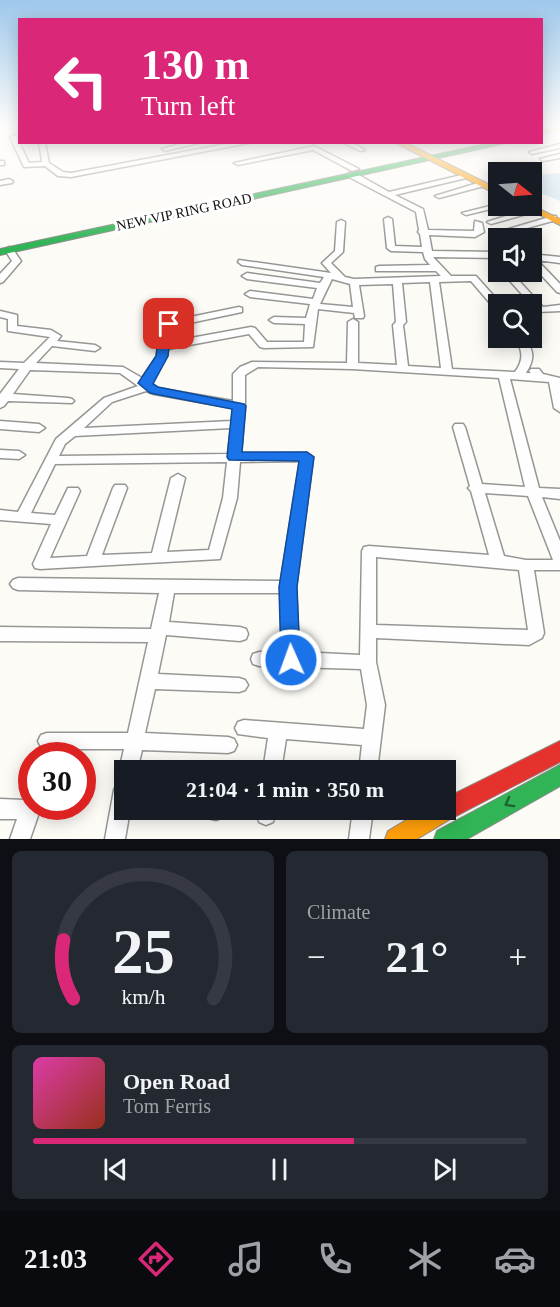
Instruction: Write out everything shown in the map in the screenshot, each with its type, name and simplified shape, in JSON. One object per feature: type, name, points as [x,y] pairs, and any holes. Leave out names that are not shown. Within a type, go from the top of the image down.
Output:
[{"type":"main road","name":"NEW VIP RING ROAD","points":[[353,172],[375,166]]},
{"type":"main road","name":"NEW VIP RING ROAD","points":[[3,248],[385,166]]},
{"type":"main road","points":[[449,166],[488,182]]},
{"type":"main road","points":[[458,166],[461,171],[488,187]]},
{"type":"main road","points":[[542,212],[558,219]]},
{"type":"main road","points":[[456,804],[560,751]]},
{"type":"main road","points":[[445,839],[560,775]]},
{"type":"main road","points":[[396,839],[428,820]]},
{"type":"street","points":[[49,166],[61,174],[78,175],[124,166]]},
{"type":"street","points":[[343,166],[420,211],[427,252],[448,279]]},
{"type":"street","points":[[389,194],[461,171]]},
{"type":"street","points":[[439,196],[481,184]]},
{"type":"street","points":[[466,213],[488,208]]},
{"type":"street","points":[[491,222],[506,216]]},
{"type":"street","points":[[388,219],[391,248],[427,252],[488,254]]},
{"type":"street","points":[[518,228],[558,219]]},
{"type":"street","points":[[341,222],[339,252],[326,263],[349,280],[357,317],[352,366]]},
{"type":"street","points":[[422,232],[475,234],[480,232],[478,223]]},
{"type":"street","points":[[0,280],[17,261],[3,248]]},
{"type":"street","points":[[542,259],[560,260]]},
{"type":"street","points":[[242,262],[349,280],[473,278],[488,295]]},
{"type":"street","points":[[379,269],[438,268]]},
{"type":"street","points":[[542,270],[560,290]]},
{"type":"street","points":[[165,346],[251,330],[264,345],[309,345],[308,333],[315,304],[329,275]]},
{"type":"street","points":[[247,276],[323,286]]},
{"type":"street","points":[[434,279],[447,372]]},
{"type":"street","points":[[397,280],[404,370]]},
{"type":"street","points":[[514,282],[523,294]]},
{"type":"street","points":[[250,294],[315,304],[357,317]]},
{"type":"street","points":[[542,310],[560,308]]},
{"type":"street","points":[[22,517],[60,442],[108,400],[146,385],[160,362],[165,346],[165,329],[169,324],[239,310]]},
{"type":"street","points":[[0,314],[13,317],[12,329],[55,334],[2,399]]},
{"type":"street","points":[[274,320],[311,321]]},
{"type":"street","points":[[49,343],[95,348]]},
{"type":"street","points":[[518,376],[529,362],[530,352],[527,348]]},
{"type":"street","points":[[529,362],[539,377]]},
{"type":"street","points":[[0,364],[26,368],[123,370],[154,391],[239,406]]},
{"type":"street","points":[[73,491],[40,564],[215,555],[230,498],[239,406],[239,374],[250,366],[352,366],[539,377],[557,381],[560,408]]},
{"type":"street","points":[[504,376],[533,492],[560,559]]},
{"type":"street","points":[[2,399],[68,401]]},
{"type":"street","points":[[72,432],[237,424]]},
{"type":"street","points":[[0,425],[39,428]]},
{"type":"street","points":[[459,427],[498,561]]},
{"type":"street","points":[[0,454],[19,455]]},
{"type":"street","points":[[51,460],[106,462],[234,457],[307,457],[288,587],[291,660]]},
{"type":"street","points":[[158,558],[178,478]]},
{"type":"street","points":[[92,562],[120,488]]},
{"type":"street","points":[[476,489],[560,494]]},
{"type":"street","points":[[0,515],[60,520]]},
{"type":"street","points":[[369,760],[376,705],[368,662],[369,550],[498,561],[526,566],[560,566]]},
{"type":"street","points":[[368,631],[529,638],[536,633],[526,566]]},
{"type":"street","points":[[18,584],[288,587]]},
{"type":"street","points":[[130,760],[168,586]]},
{"type":"street","points":[[0,634],[158,632],[240,634]]},
{"type":"street","points":[[259,659],[368,662]]},
{"type":"street","points":[[147,681],[239,685]]},
{"type":"street","points":[[244,728],[372,738]]},
{"type":"street","points":[[274,760],[278,730]]},
{"type":"street","points":[[46,741],[134,741],[228,745]]},
{"type":"street","points":[[0,808],[18,807]]},
{"type":"street","points":[[20,839],[27,820]]},
{"type":"street","points":[[115,839],[119,820]]},
{"type":"street","points":[[359,839],[362,820]]},
{"type":"water","points":[[560,173],[560,201],[542,194],[542,174]]},
{"type":"traffic: fast","points":[[0,252],[396,166]]},
{"type":"traffic: fast","points":[[445,839],[560,775]]},
{"type":"traffic: slow","points":[[446,166],[488,187]]},
{"type":"traffic: slow","points":[[542,214],[560,222]]},
{"type":"traffic: slow","points":[[396,839],[427,820]]},
{"type":"traffic: jam","points":[[456,804],[560,751]]},
{"type":"route","points":[[169,324],[165,329],[165,346],[160,362],[145,383],[148,386],[154,391],[239,406],[234,457],[307,457],[288,587],[291,660]]}]
